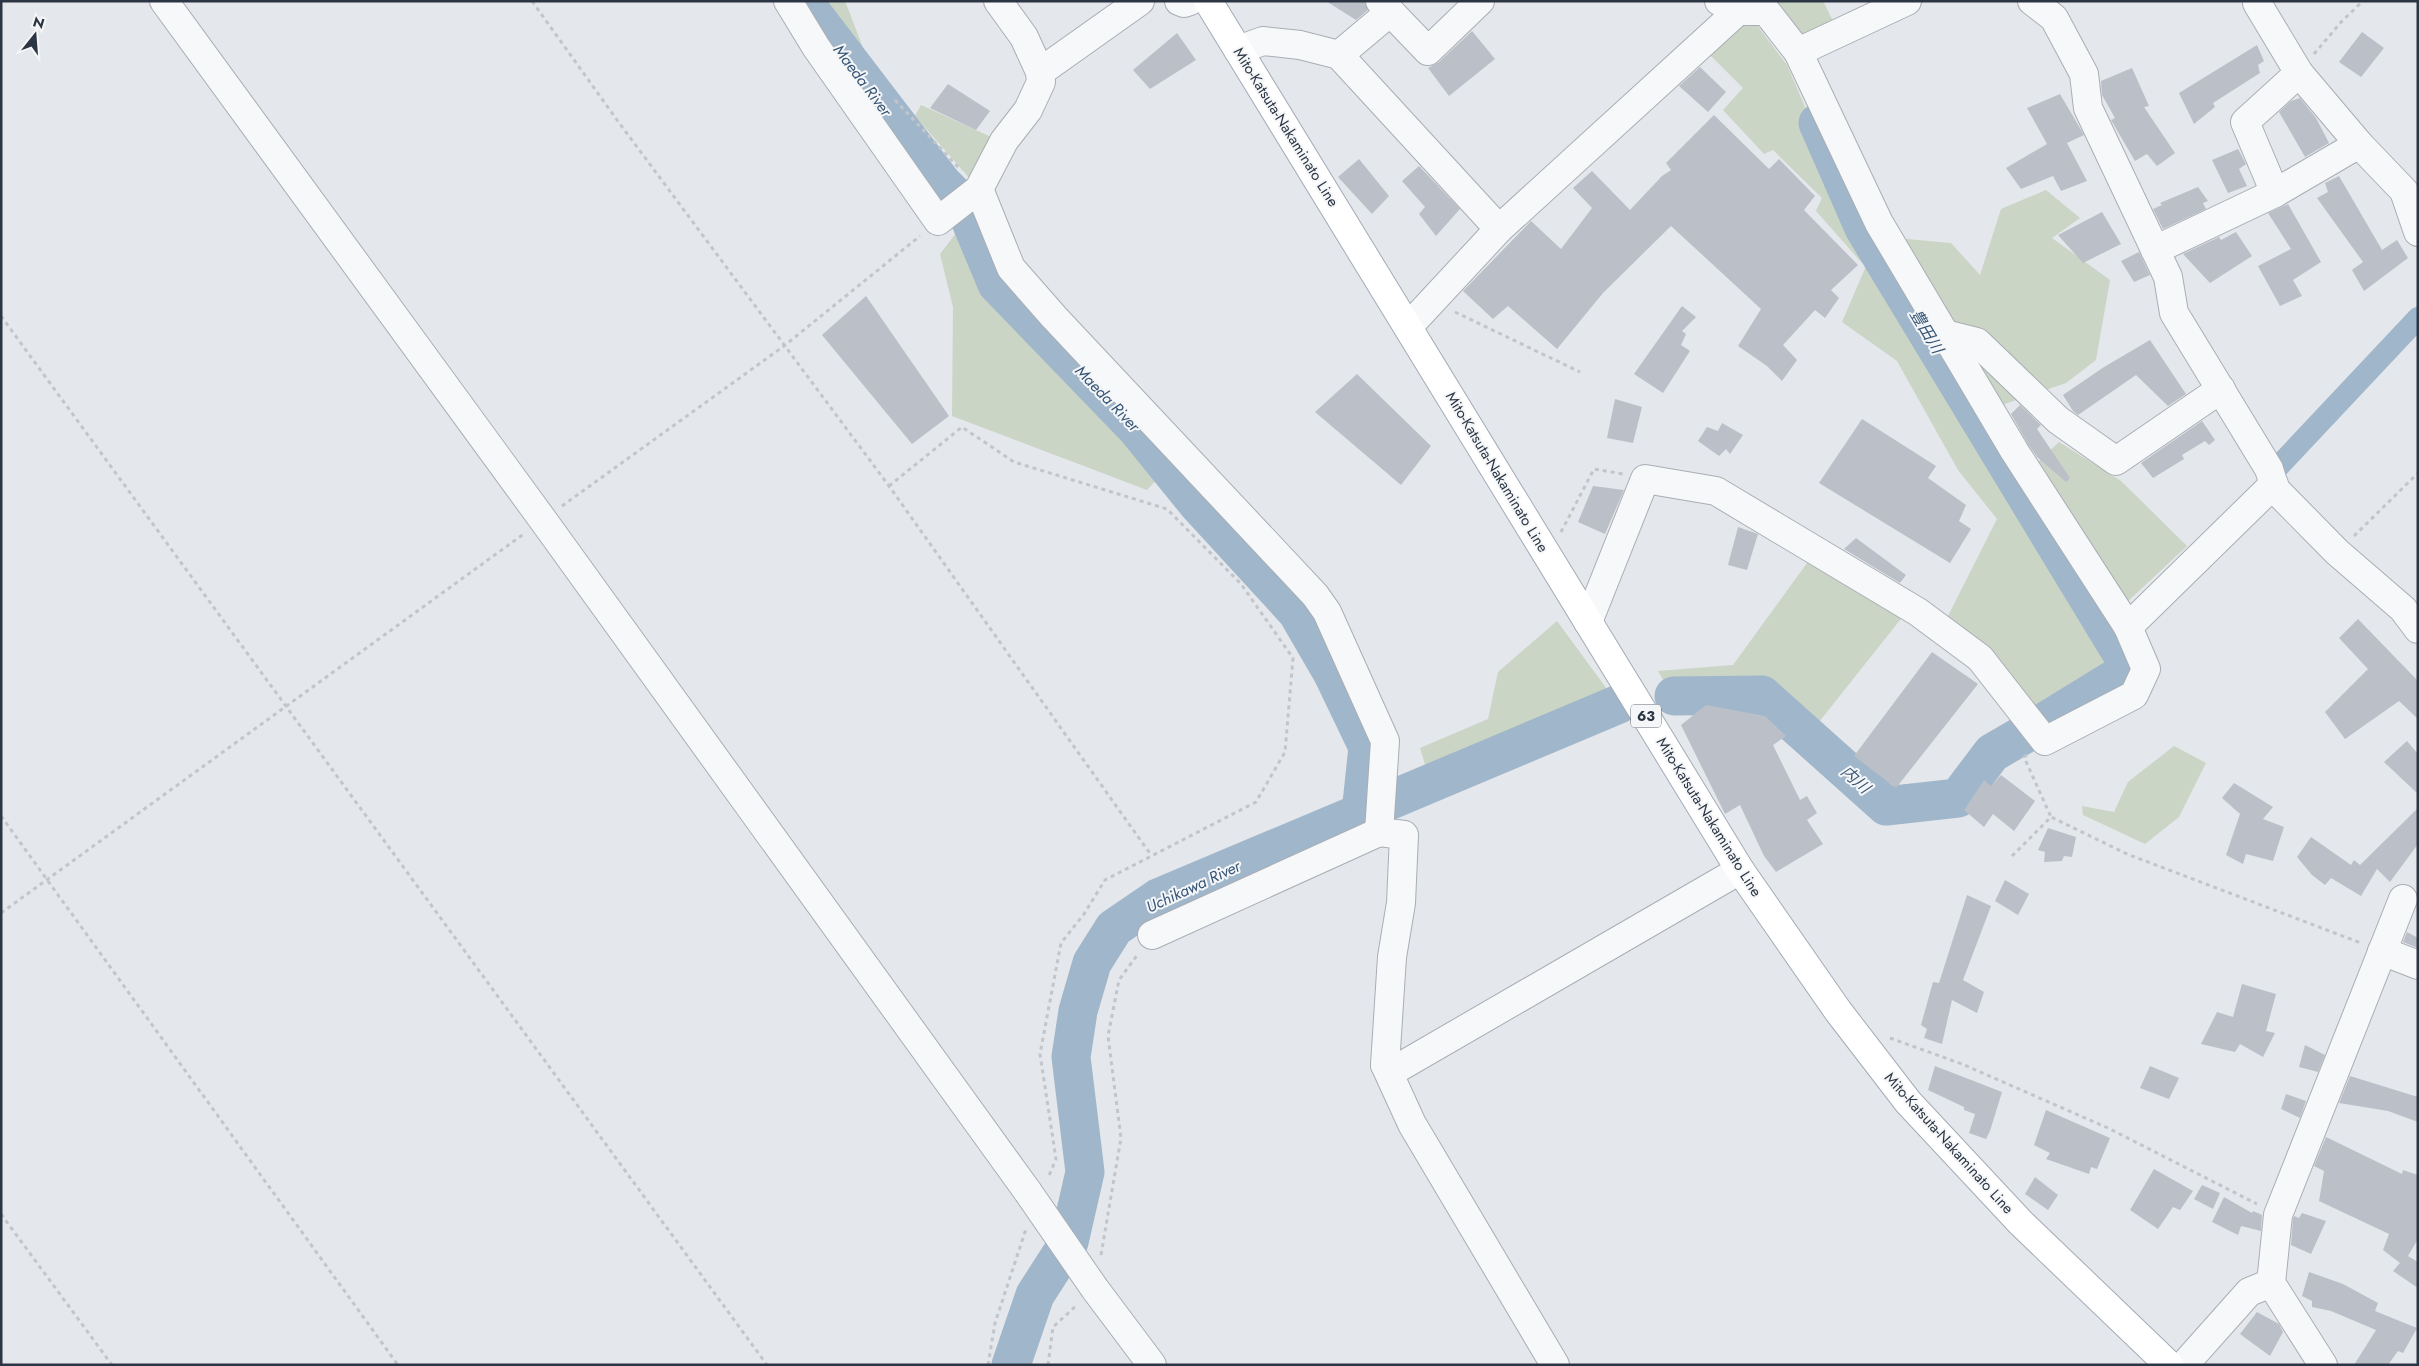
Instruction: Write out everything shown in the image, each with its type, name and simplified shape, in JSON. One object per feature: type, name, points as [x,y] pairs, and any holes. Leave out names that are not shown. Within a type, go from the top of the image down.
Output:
[{"type":"main road","name":"Mito-Katsuta-Nakaminato Line","points":[[1208,1],[1740,870],[1838,1011],[1908,1102],[2021,1223],[2169,1365]]},
{"type":"street","points":[[164,1],[543,520],[1036,1188],[1095,1288],[1152,1365]]},
{"type":"street","points":[[788,1],[816,47],[938,221],[979,189],[1004,141],[1028,110],[1041,82],[1040,72],[1024,37],[998,1]]},
{"type":"street","points":[[1040,72],[1140,1]]},
{"type":"street","points":[[1179,1],[1184,3],[1190,1]]},
{"type":"street","points":[[1339,55],[1384,7],[1428,52],[1480,1]]},
{"type":"street","points":[[1798,52],[1907,1]]},
{"type":"street","points":[[2032,1],[2054,18],[2084,74],[2088,108],[2168,277],[2174,314],[2270,469],[2275,489],[2337,552],[2403,609],[2418,629]]},
{"type":"street","points":[[2257,2],[2299,73],[2359,144],[2404,191],[2418,232]]},
{"type":"street","points":[[1408,327],[1499,229],[1746,6],[1766,11],[1798,52],[1879,223],[2015,452],[2128,626],[2146,669],[2134,695],[2045,741],[1980,658],[1918,612],[1716,491],[1645,479],[1588,622]]},
{"type":"street","points":[[1238,50],[1263,41],[1300,46],[1339,55],[1499,229]]},
{"type":"street","points":[[2275,193],[2245,122],[2299,73]]},
{"type":"street","points":[[2155,250],[2275,193],[2359,144]]},
{"type":"street","points":[[979,189],[1011,268],[1061,324],[1315,595],[1327,612],[1385,741],[1379,824]]},
{"type":"street","points":[[1945,334],[1977,342],[2058,420],[2116,461],[2221,389]]},
{"type":"street","points":[[2128,626],[2274,484]]},
{"type":"street","points":[[1152,935],[1379,824],[1404,835],[1401,904],[1392,957],[1385,1065],[1412,1124],[1555,1365]]},
{"type":"street","points":[[1385,1065],[1398,1068],[1740,870]]},
{"type":"street","points":[[2323,1365],[2271,1283],[2278,1215],[2402,899]]},
{"type":"street","points":[[2382,951],[2418,965]]},
{"type":"street","points":[[2184,1365],[2249,1292],[2271,1283]]},
{"type":"path","points":[[532,1],[617,120],[889,486],[1151,855]]},
{"type":"path","points":[[2299,73],[2342,22],[2363,1]]},
{"type":"path","points":[[895,100],[979,189]]},
{"type":"path","points":[[1,912],[784,346],[938,221]]},
{"type":"path","points":[[1432,300],[1580,372]]},
{"type":"path","points":[[1,316],[767,1365]]},
{"type":"path","points":[[889,486],[962,427],[1014,462],[1168,508],[1241,584],[1293,658],[1284,752],[1256,802],[1105,880],[1084,914],[1061,943],[1040,1054],[1056,1158],[1036,1188]]},
{"type":"path","points":[[1548,556],[1594,468],[1645,479]]},
{"type":"path","points":[[2337,552],[2418,473]]},
{"type":"path","points":[[2045,741],[2024,757],[2051,817],[2127,854],[2382,951]]},
{"type":"path","points":[[1,816],[398,1365]]},
{"type":"path","points":[[2012,856],[2051,817]]},
{"type":"path","points":[[1048,1365],[1053,1327],[1095,1288],[1121,1138],[1108,1036],[1119,980],[1152,935]]},
{"type":"path","points":[[1882,1035],[1962,1064],[2108,1128],[2278,1215]]},
{"type":"path","points":[[1,1214],[112,1365]]},
{"type":"path","points":[[988,1365],[995,1323],[1026,1228]]},
{"type":"green space","points":[[809,1],[845,1],[879,89]]},
{"type":"green space","points":[[1773,1],[1823,1],[1837,29],[1799,45]]},
{"type":"green space","points":[[1751,17],[1787,65],[1867,251],[1862,263],[1816,211],[1822,198],[1773,150],[1764,154],[1723,110],[1743,88],[1706,51]]},
{"type":"green space","points":[[921,105],[1000,141],[979,189],[915,116]]},
{"type":"green space","points":[[2046,190],[2080,218],[2052,238],[2110,280],[2096,360],[2066,383],[1996,407],[1896,238],[1951,243],[1980,275],[2001,209]]},
{"type":"green space","points":[[967,219],[989,288],[1162,474],[1147,490],[952,416],[953,307],[940,254]]},
{"type":"green space","points":[[1870,257],[1922,336],[2115,664],[2038,710],[1993,657],[1948,616],[1997,519],[1958,470],[1897,361],[1842,322]]},
{"type":"green space","points":[[2059,442],[2121,481],[2187,546],[2126,603],[2034,466]]},
{"type":"green space","points":[[1810,559],[1904,615],[1815,727],[1762,688],[1668,688],[1658,671],[1733,665]]},
{"type":"green space","points":[[1557,621],[1615,700],[1427,771],[1420,748],[1488,719],[1498,672]]},
{"type":"green space","points":[[2174,746],[2206,763],[2179,817],[2145,844],[2083,815],[2082,806],[2114,812],[2128,782]]},
{"type":"building","points":[[1326,1],[1365,1],[1368,10],[1356,20]]},
{"type":"building","points":[[1472,31],[1495,59],[1449,96],[1428,68],[1439,62]]},
{"type":"building","points":[[2362,32],[2384,48],[2361,77],[2339,62]]},
{"type":"building","points":[[1177,33],[1196,60],[1150,89],[1133,70]]},
{"type":"building","points":[[2257,45],[2264,61],[2258,65],[2260,73],[2213,103],[2215,107],[2194,124],[2179,93]]},
{"type":"building","points":[[1700,67],[1726,92],[1708,112],[1679,86]]},
{"type":"building","points":[[2132,68],[2149,106],[2144,107],[2175,153],[2157,166],[2147,154],[2135,161],[2111,120],[2115,118],[2102,95],[2101,81]]},
{"type":"building","points":[[948,84],[990,111],[976,130],[930,108]]},
{"type":"building","points":[[2060,94],[2084,135],[2067,143],[2087,181],[2061,191],[2053,176],[2021,189],[2006,168],[2047,144],[2027,108]]},
{"type":"building","points":[[2300,98],[2316,118],[2329,143],[2305,157],[2279,112],[2291,101]]},
{"type":"building","points":[[1714,115],[1769,169],[1779,159],[1815,196],[1804,210],[1858,265],[1831,290],[1839,298],[1825,318],[1815,310],[1783,345],[1797,360],[1782,381],[1767,366],[1738,346],[1761,309],[1671,226],[1603,293],[1557,349],[1508,306],[1493,319],[1463,291],[1531,221],[1561,249],[1592,208],[1573,188],[1592,171],[1630,210],[1662,176],[1671,170],[1666,163]]},
{"type":"building","points":[[2238,149],[2246,164],[2239,169],[2247,186],[2228,193],[2212,160]]},
{"type":"building","points":[[1359,159],[1389,196],[1372,214],[1338,177]]},
{"type":"building","points":[[1419,166],[1460,209],[1436,236],[1419,214],[1425,207],[1402,181]]},
{"type":"building","points":[[2339,176],[2382,250],[2397,240],[2408,258],[2364,291],[2352,270],[2363,262],[2317,198],[2328,192],[2325,183]]},
{"type":"building","points":[[2198,187],[2208,201],[2203,203],[2206,209],[2163,229],[2153,209],[2162,205],[2160,203]]},
{"type":"building","points":[[2288,204],[2321,262],[2293,280],[2302,296],[2280,306],[2258,266],[2291,249],[2268,213]]},
{"type":"building","points":[[2102,212],[2121,244],[2083,263],[2058,235]]},
{"type":"building","points":[[2236,232],[2252,256],[2210,283],[2183,254],[2219,237],[2221,240]]},
{"type":"building","points":[[2139,252],[2150,275],[2134,282],[2121,261]]},
{"type":"building","points":[[866,296],[949,416],[912,444],[822,335]]},
{"type":"building","points":[[1682,306],[1696,317],[1682,331],[1686,334],[1681,345],[1690,351],[1663,393],[1634,374]]},
{"type":"building","points":[[2150,340],[2186,394],[2168,406],[2136,375],[2078,415],[2073,411],[2063,395],[2104,367]]},
{"type":"building","points":[[1357,374],[1431,446],[1401,485],[1315,412]]},
{"type":"building","points":[[1615,399],[1642,407],[1633,443],[1607,438]]},
{"type":"building","points":[[2020,405],[2041,425],[2037,429],[2070,478],[2066,482],[2037,457],[2028,444],[2011,414]]},
{"type":"building","points":[[1862,419],[1936,466],[1928,478],[1966,505],[1959,521],[1971,529],[1950,563],[1819,483]]},
{"type":"building","points":[[2202,421],[2215,440],[2209,445],[2205,441],[2182,455],[2184,459],[2153,478],[2141,463]]},
{"type":"building","points":[[1722,423],[1743,435],[1730,454],[1726,449],[1719,456],[1698,441],[1707,427],[1718,431]]},
{"type":"building","points":[[1593,486],[1624,490],[1605,534],[1578,522]]},
{"type":"building","points":[[1738,527],[1758,534],[1747,570],[1728,565]]},
{"type":"building","points":[[1856,538],[1906,575],[1900,583],[1844,549]]},
{"type":"building","points":[[2358,619],[2418,681],[2418,719],[2399,701],[2345,739],[2325,712],[2368,669],[2339,638]]},
{"type":"building","points":[[1932,652],[1978,684],[1896,788],[1854,756]]},
{"type":"building","points":[[1706,705],[1765,716],[1786,736],[1773,745],[1800,800],[1807,796],[1817,813],[1807,820],[1823,844],[1776,872],[1764,856],[1740,805],[1725,814],[1681,725]]},
{"type":"building","points":[[2407,741],[2418,754],[2418,794],[2384,762]]},
{"type":"building","points":[[2001,775],[2035,801],[2014,831],[1993,814],[1984,827],[1964,810],[1984,780],[1991,786]]},
{"type":"building","points":[[2234,783],[2273,807],[2263,819],[2284,827],[2273,861],[2246,854],[2243,864],[2226,855],[2240,814],[2222,798]]},
{"type":"building","points":[[2418,808],[2418,844],[2390,882],[2377,869],[2361,896],[2331,878],[2325,885],[2312,875],[2297,857],[2311,837],[2351,865],[2354,860],[2360,865]]},
{"type":"building","points":[[2048,828],[2076,837],[2072,857],[2064,856],[2062,861],[2044,862],[2045,852],[2038,850]]},
{"type":"building","points":[[2005,880],[2029,894],[2018,915],[1995,901]]},
{"type":"building","points":[[1967,895],[1991,906],[1963,980],[1984,992],[1977,1013],[1952,1000],[1942,1044],[1924,1038],[1927,1029],[1921,1025],[1933,982],[1939,983]]},
{"type":"building","points":[[2407,932],[2418,938],[2418,948],[2403,942]]},
{"type":"building","points":[[2242,984],[2276,994],[2266,1031],[2275,1033],[2263,1057],[2240,1044],[2235,1052],[2201,1044],[2217,1012],[2233,1017]]},
{"type":"building","points":[[2305,1045],[2325,1055],[2318,1072],[2299,1067]]},
{"type":"building","points":[[1935,1066],[2002,1092],[1986,1139],[1969,1133],[1975,1114],[1928,1090]]},
{"type":"building","points":[[2150,1066],[2179,1078],[2169,1099],[2140,1088]]},
{"type":"building","points":[[2350,1076],[2418,1097],[2418,1122],[2388,1111],[2339,1103]]},
{"type":"building","points":[[2286,1094],[2306,1101],[2300,1118],[2281,1109]]},
{"type":"building","points":[[2046,1110],[2110,1138],[2097,1169],[2091,1167],[2089,1174],[2046,1159],[2050,1153],[2034,1145]]},
{"type":"building","points":[[2326,1137],[2402,1174],[2403,1170],[2418,1175],[2418,1239],[2408,1256],[2418,1262],[2418,1288],[2393,1271],[2400,1263],[2383,1250],[2389,1234],[2319,1201],[2324,1171],[2314,1166]]},
{"type":"building","points":[[2154,1169],[2193,1191],[2180,1210],[2173,1207],[2158,1229],[2130,1210]]},
{"type":"building","points":[[2035,1177],[2058,1195],[2048,1210],[2025,1194]]},
{"type":"building","points":[[2202,1185],[2220,1193],[2213,1209],[2194,1199]]},
{"type":"building","points":[[2224,1197],[2252,1213],[2253,1211],[2262,1215],[2261,1231],[2241,1226],[2238,1235],[2212,1222]]},
{"type":"building","points":[[2302,1213],[2326,1221],[2311,1254],[2291,1245],[2294,1216],[2299,1218]]},
{"type":"building","points":[[2309,1272],[2343,1284],[2378,1303],[2375,1311],[2417,1328],[2403,1353],[2398,1351],[2388,1365],[2354,1365],[2376,1330],[2331,1311],[2312,1307],[2312,1301],[2302,1296]]},
{"type":"building","points":[[2257,1312],[2279,1324],[2283,1332],[2270,1356],[2240,1334]]},
{"type":"waterway","name":"Maeda River","points":[[803,1],[943,184],[964,205],[997,284],[1137,429],[1197,503],[1297,612],[1333,674],[1368,747],[1361,813]]},
{"type":"waterway","name":"豊田川","points":[[1818,123],[1864,228],[2131,669],[2038,726]]},
{"type":"waterway","points":[[2276,469],[2418,318]]},
{"type":"waterway","points":[[2110,635],[2121,624]]},
{"type":"waterway","name":"内川","points":[[1674,696],[1762,695],[1886,806],[1958,798],[1992,753],[2030,731]]},
{"type":"waterway","name":"Uchikawa River","points":[[1011,1365],[1035,1295],[1069,1242],[1085,1172],[1071,1057],[1078,1011],[1092,963],[1114,928],[1158,898],[1619,704]]}]
